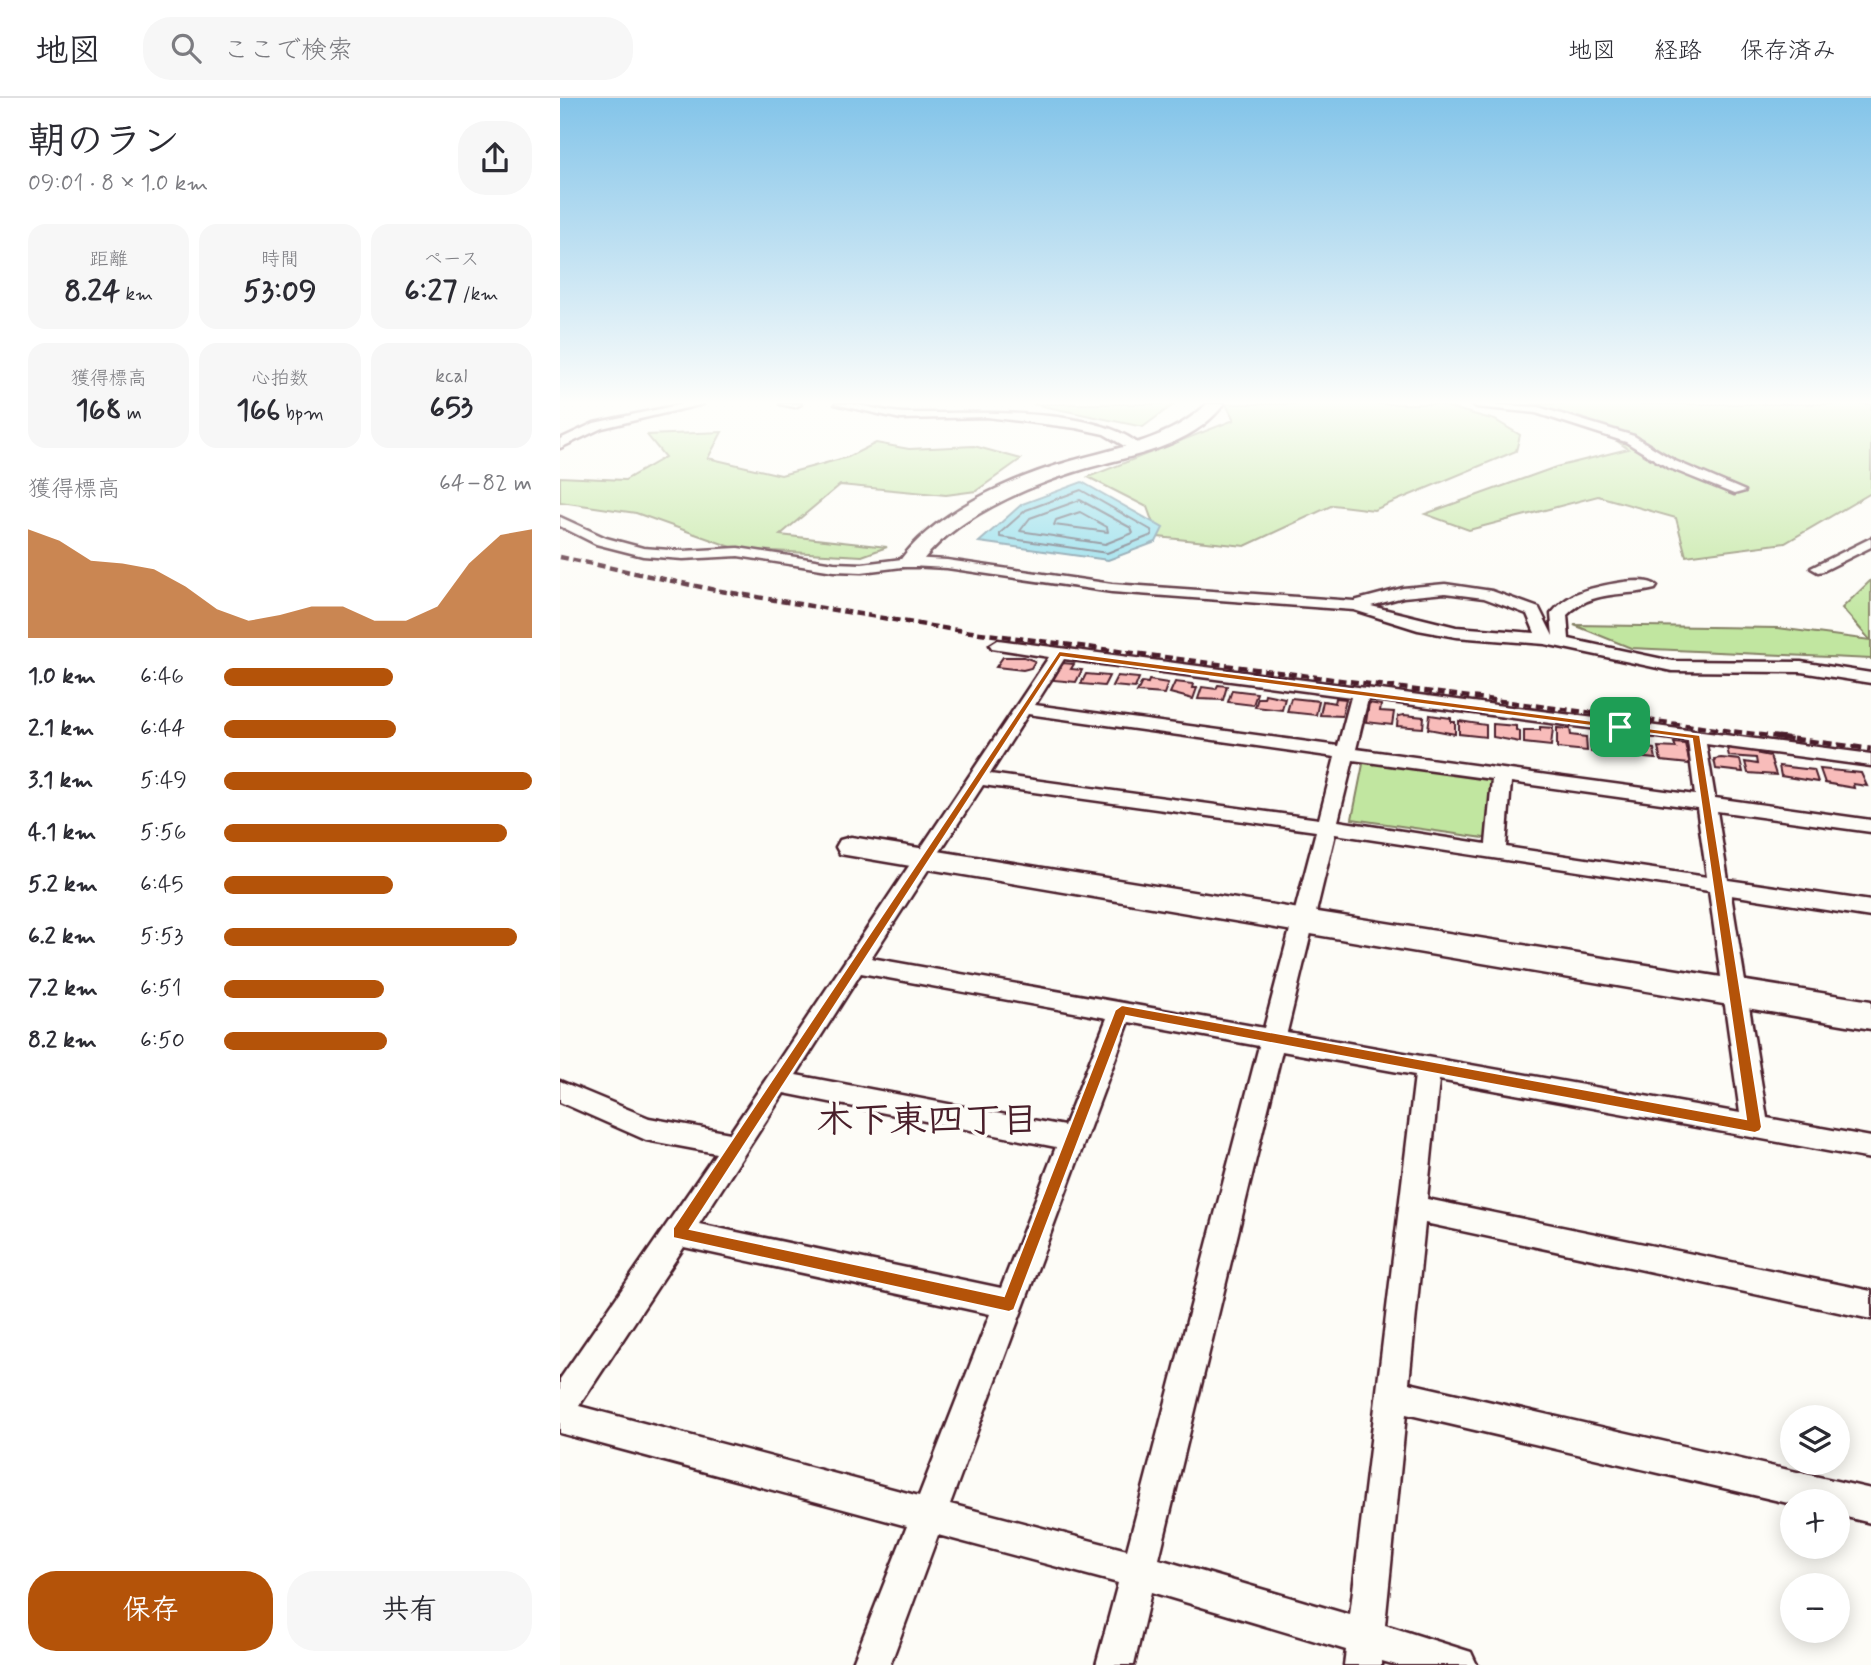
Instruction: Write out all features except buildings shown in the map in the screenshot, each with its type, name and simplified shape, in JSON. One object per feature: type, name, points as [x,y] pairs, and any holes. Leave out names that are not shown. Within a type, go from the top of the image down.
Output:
[{"type":"street","points":[[910,562],[967,513],[997,495],[1041,477]]},
{"type":"street","points":[[1704,477],[1739,491]]},
{"type":"street","points":[[560,521],[601,541],[643,552],[683,555],[738,552],[834,568],[862,568],[910,562],[947,564],[1112,588],[1355,606],[1418,625],[1456,632],[1553,640],[1672,666],[1801,667],[1871,678]]},
{"type":"street","points":[[1818,568],[1871,542]]},
{"type":"street","points":[[1553,640],[1559,614],[1570,600],[1604,589],[1650,586]]},
{"type":"street","points":[[1355,606],[1420,590],[1473,589],[1534,611],[1553,640]]},
{"type":"street","points":[[998,645],[1871,760]]},
{"type":"street","points":[[560,1407],[678,1233],[853,962],[1059,654]]},
{"type":"street","points":[[1115,1665],[1361,691]]},
{"type":"street","points":[[1022,708],[1871,826]]},
{"type":"street","points":[[1696,737],[1755,1127]]},
{"type":"street","points":[[1496,851],[1502,775]]},
{"type":"street","points":[[976,778],[1327,826],[1871,909]]},
{"type":"street","points":[[851,847],[1871,1015]]},
{"type":"street","points":[[853,962],[1871,1148]]},
{"type":"street","points":[[871,1665],[1122,1010]]},
{"type":"street","points":[[1365,1652],[1427,1067]]},
{"type":"street","points":[[776,1081],[1072,1139]]},
{"type":"street","points":[[560,1091],[646,1129],[736,1145]]},
{"type":"street","points":[[1412,1208],[1871,1305]]},
{"type":"street","points":[[678,1233],[1009,1304]]},
{"type":"street","points":[[1392,1395],[1871,1506]]},
{"type":"street","points":[[560,1417],[1139,1571],[1365,1652],[1458,1665]]},
{"type":"green space","points":[[560,477],[625,480],[630,477],[996,477],[976,491],[946,495],[840,485],[780,535],[887,547],[862,556],[737,549],[636,513],[560,502]]},
{"type":"green space","points":[[1088,477],[1453,477],[1374,510],[1333,505],[1245,546],[1158,537],[1147,507]]},
{"type":"green space","points":[[1528,477],[1871,477],[1871,493],[1785,543],[1686,556],[1676,518],[1598,496],[1469,530],[1425,514]]},
{"type":"green space","points":[[1871,580],[1871,659],[1631,648],[1574,625],[1778,628],[1870,640],[1842,608]]},
{"type":"green space","points":[[1364,759],[1498,778],[1491,839],[1352,819]]},
{"type":"water","points":[[1082,482],[1163,528],[1156,542],[1108,560],[979,542],[1022,504]]},
{"type":"railway","points":[[560,557],[715,590],[949,629],[1792,739]]},
{"type":"railway","points":[[1778,737],[1871,749]]},
{"type":"district","name":"木下東四丁目","points":[[927,1122]]},
{"type":"route","points":[[1059,654],[1361,691],[1620,727],[1696,737],[1755,1127],[1272,1040],[1122,1010],[1009,1304],[678,1233],[853,962],[1059,654]]}]
